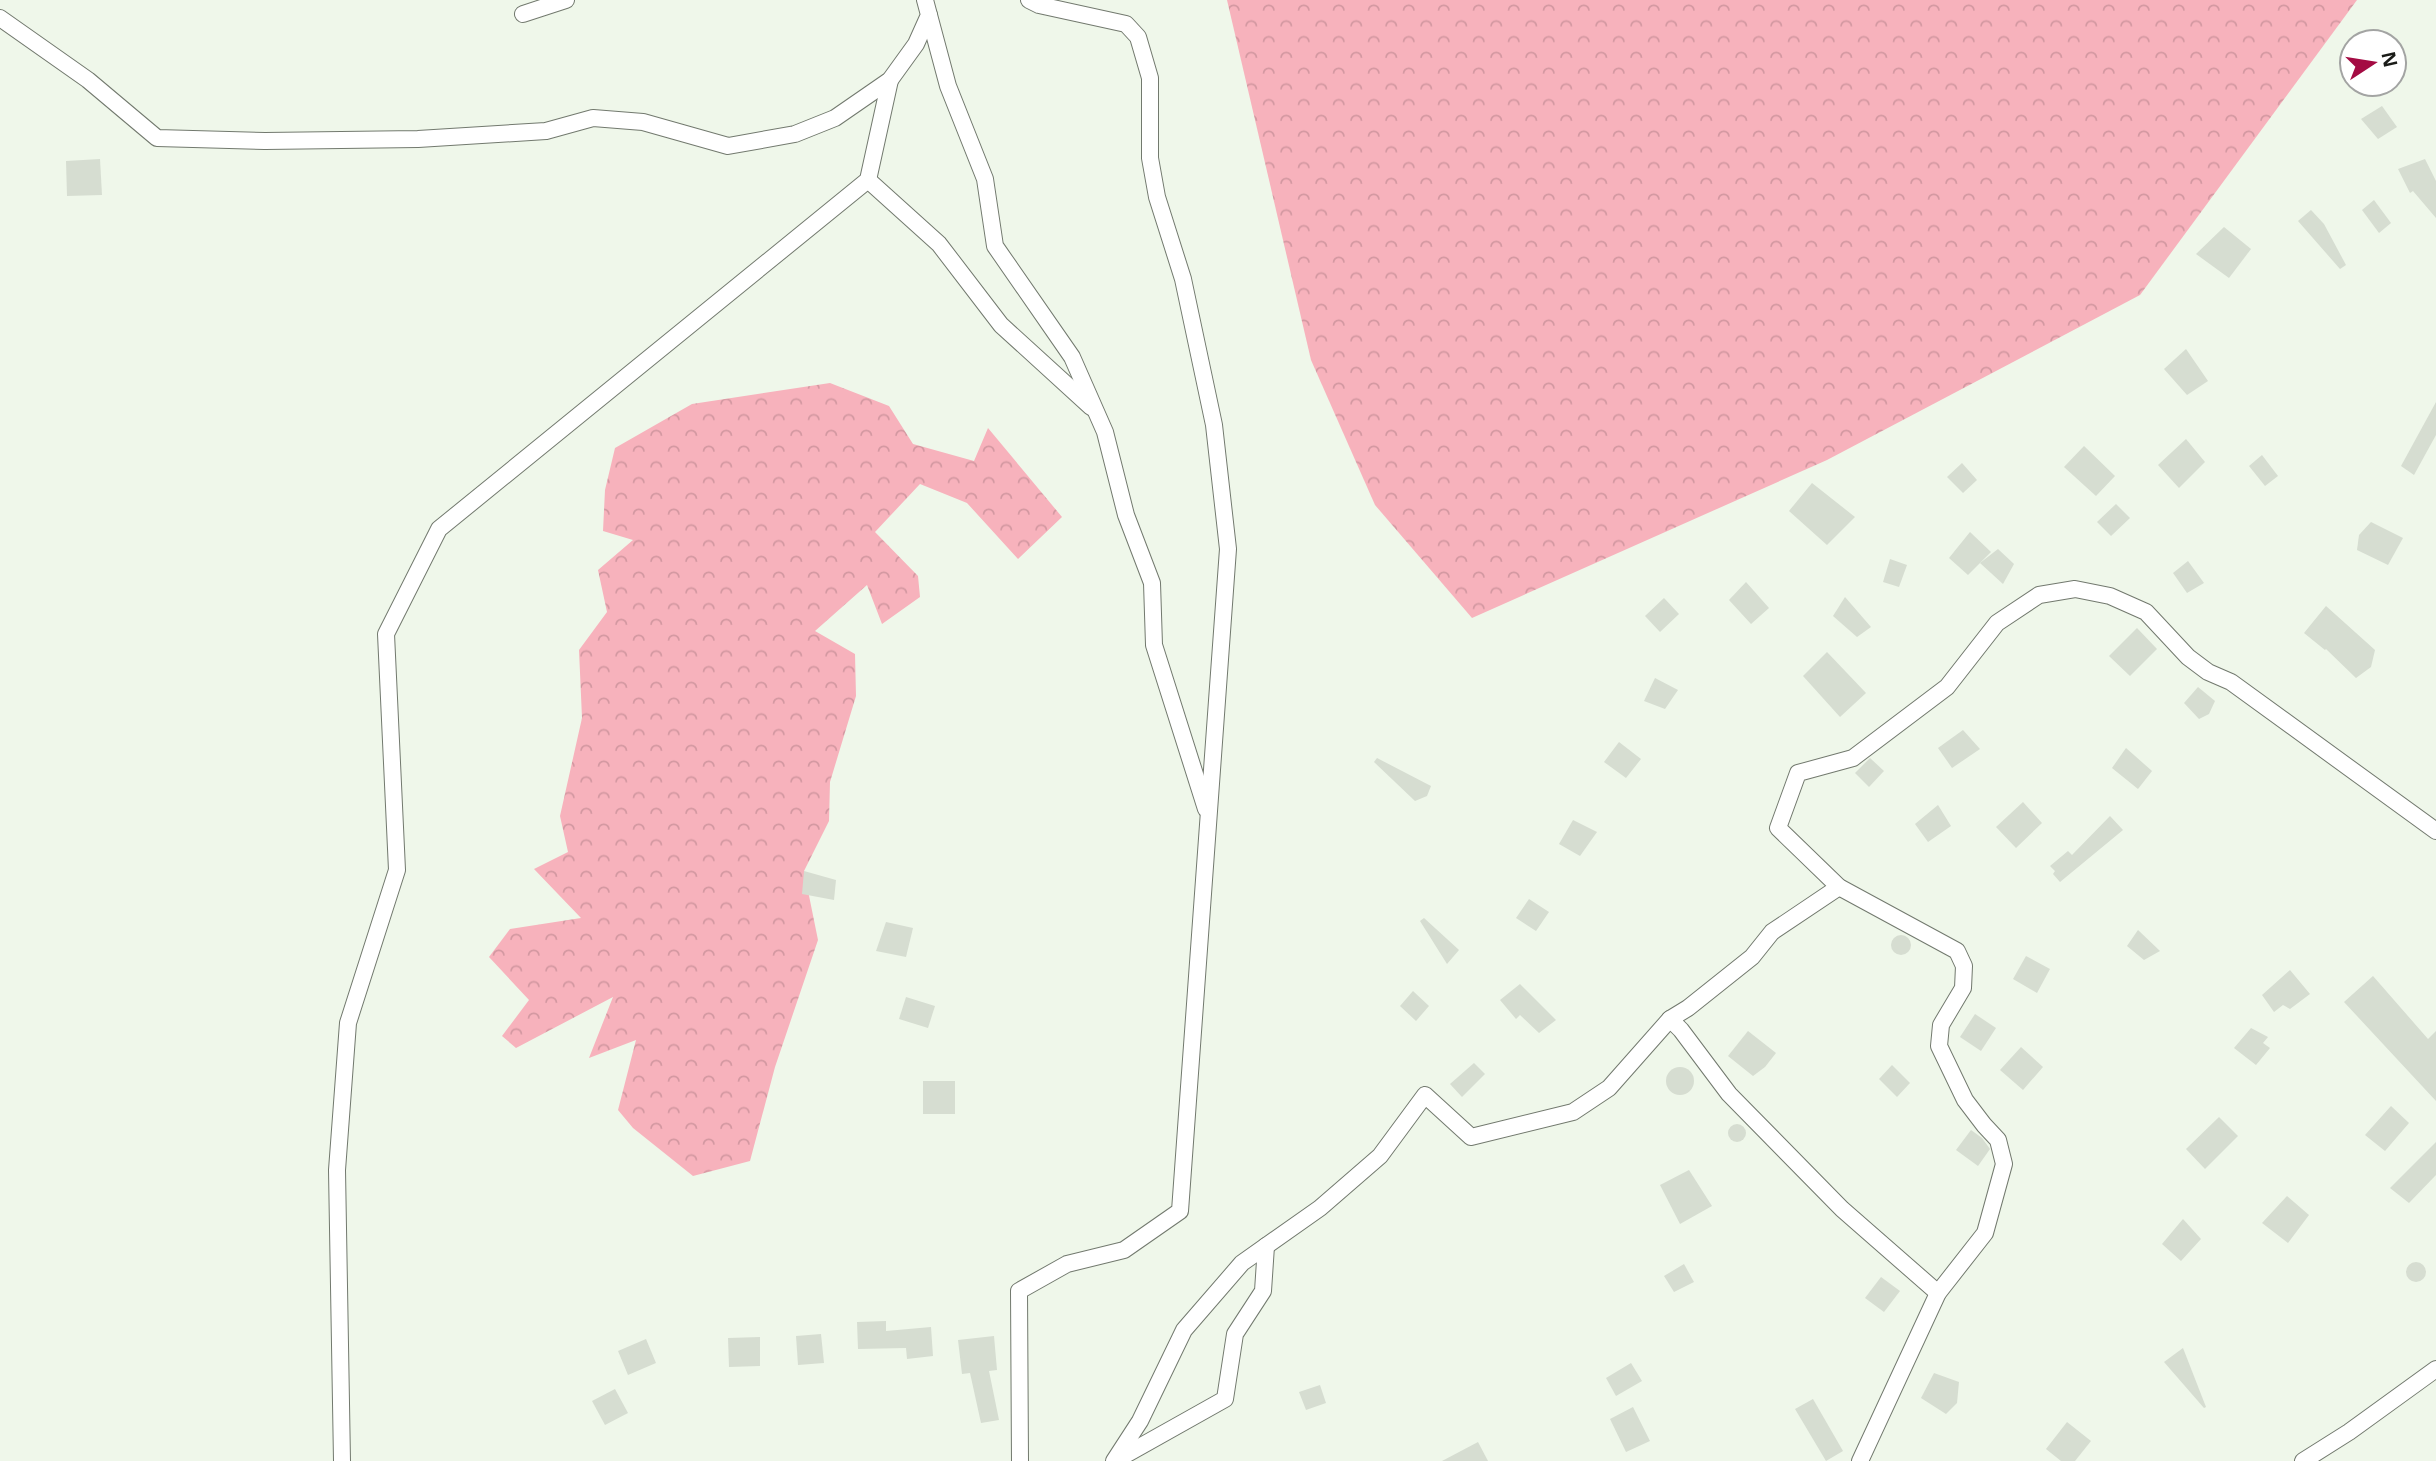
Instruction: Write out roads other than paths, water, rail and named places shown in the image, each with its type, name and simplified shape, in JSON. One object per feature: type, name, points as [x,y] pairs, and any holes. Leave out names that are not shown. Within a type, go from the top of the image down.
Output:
[{"type":"street","points":[[523,13],[566,0]]},
{"type":"street","points":[[1020,1461],[1019,1291],[1067,1264],[1124,1250],[1180,1211],[1228,550],[1214,425],[1183,279],[1150,158],[1150,78],[1138,37],[1126,24],[1039,5],[1029,0]]},
{"type":"street","points":[[927,7],[948,86],[985,179],[995,246],[1072,357],[1105,432],[1126,516],[1152,583],[1154,645],[1208,818]]},
{"type":"street","points":[[0,18],[88,80],[157,138],[265,141],[418,139],[546,131],[593,118],[643,122],[728,146],[795,134],[835,118],[890,80],[916,44],[927,7]]},
{"type":"street","points":[[342,1461],[337,1170],[348,1023],[397,870],[386,634],[439,529],[868,180],[890,80]]},
{"type":"street","points":[[868,180],[939,244],[1001,325],[1097,412]]},
{"type":"street","points":[[1860,1461],[1938,1293],[1985,1233],[2004,1164],[1998,1140],[1965,1100],[1939,1046],[1941,1025],[1963,988],[1964,966],[1957,951],[1839,887],[1778,828],[1798,773],[1853,758],[1947,687],[1997,623],[2039,595],[2075,589],[2110,596],[2146,612],[2188,657],[2207,672],[2231,682],[2436,831]]},
{"type":"street","points":[[1114,1461],[1140,1421],[1184,1331],[1242,1263],[1320,1208],[1380,1157],[1425,1095],[1471,1137],[1573,1112],[1609,1088],[1670,1019],[1688,1009],[1752,957],[1772,932],[1839,887]]},
{"type":"street","points":[[1670,1019],[1729,1094],[1804,1171],[1842,1209],[1938,1293]]},
{"type":"street","points":[[1114,1461],[1225,1399],[1235,1334],[1263,1292],[1266,1247]]},
{"type":"street","points":[[2303,1461],[2349,1432],[2436,1369]]}]
